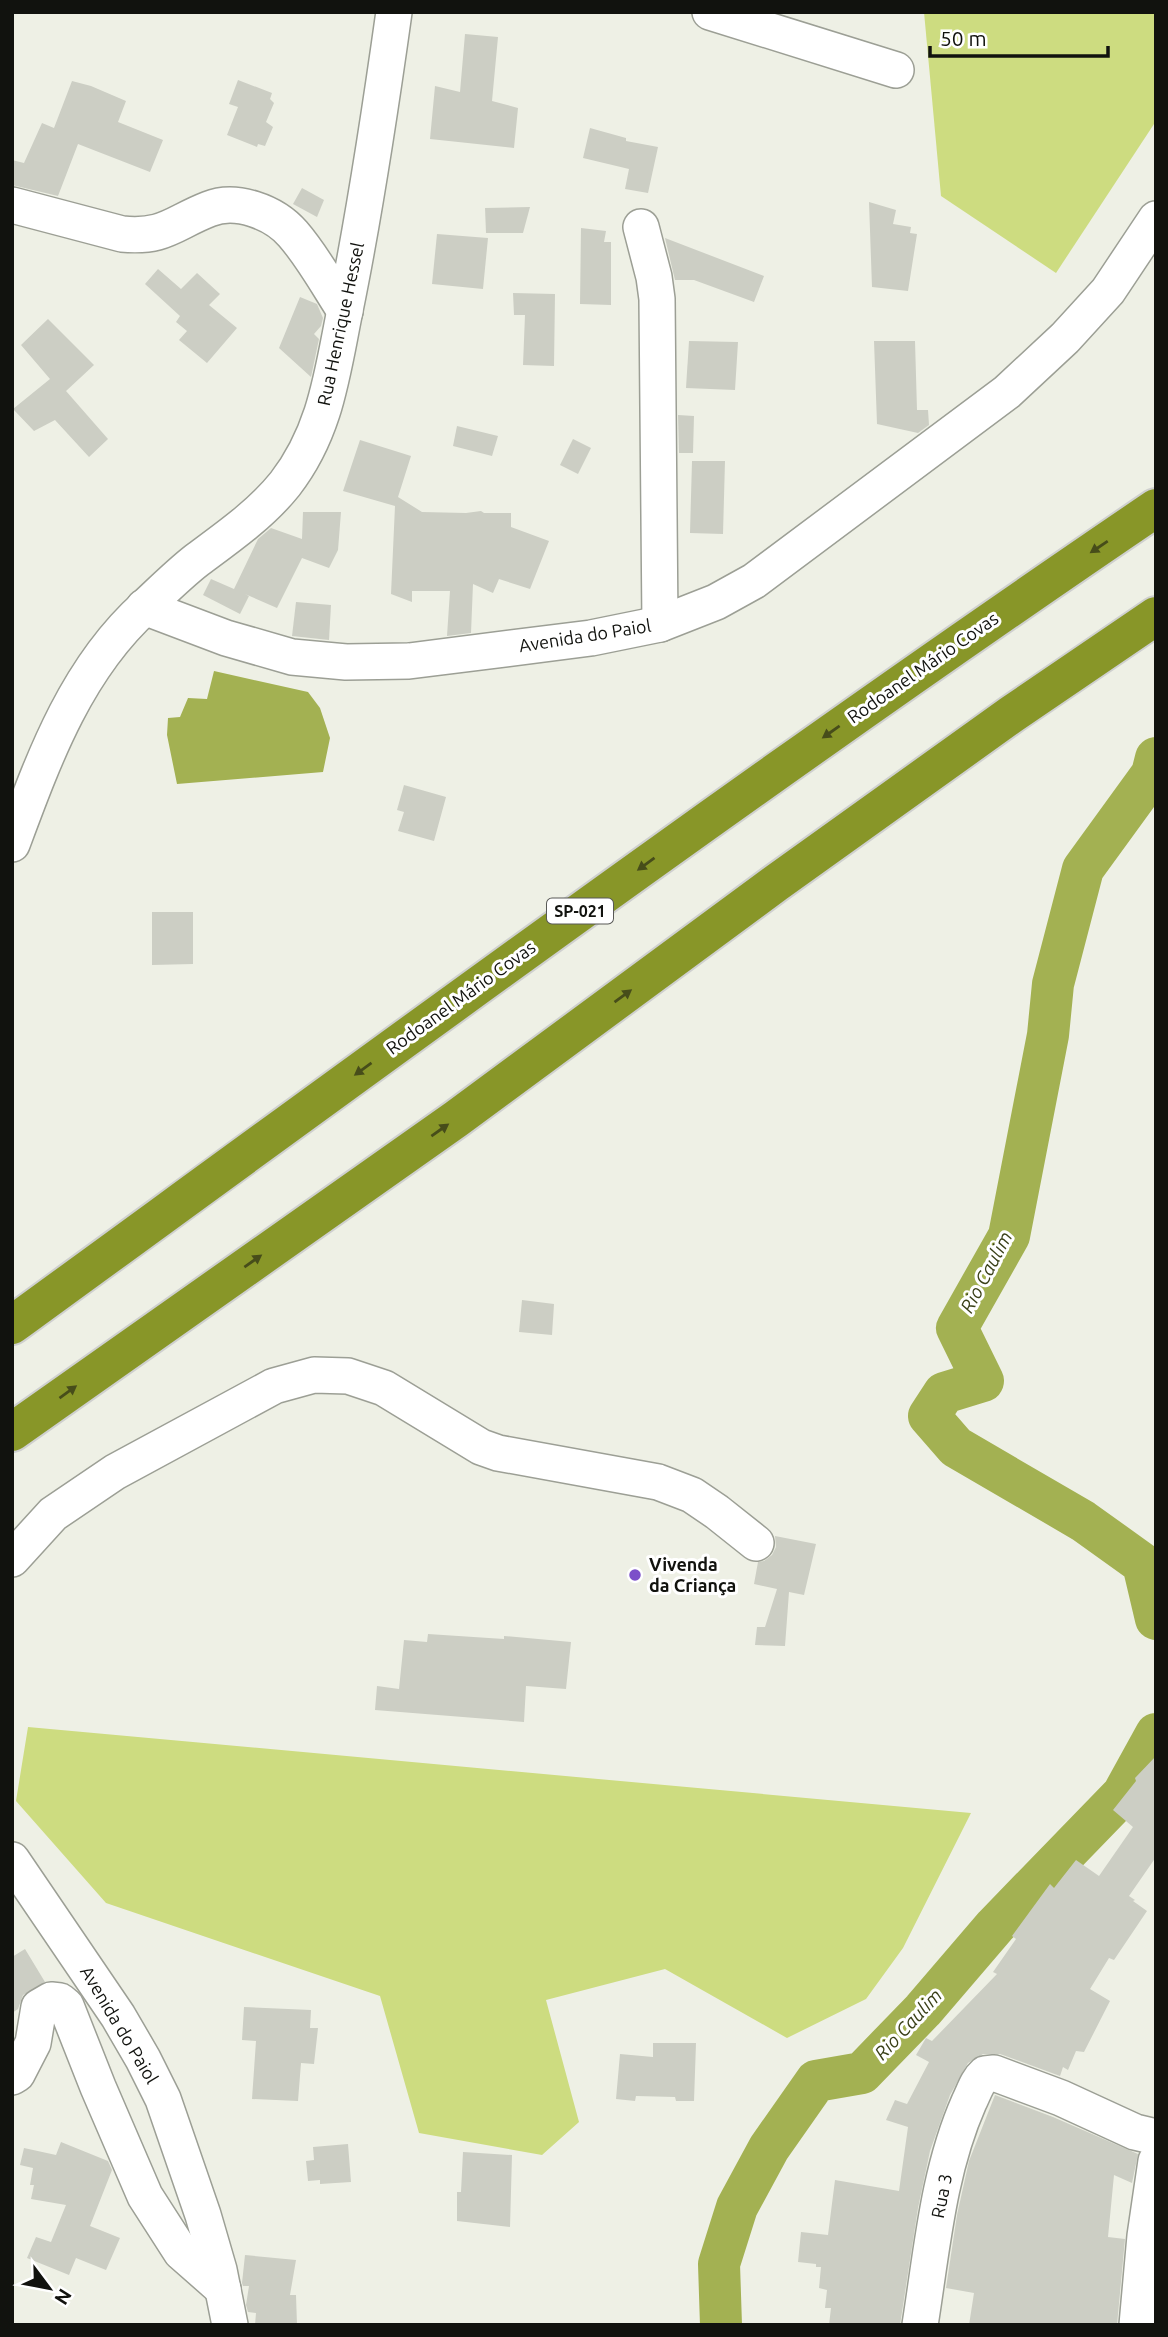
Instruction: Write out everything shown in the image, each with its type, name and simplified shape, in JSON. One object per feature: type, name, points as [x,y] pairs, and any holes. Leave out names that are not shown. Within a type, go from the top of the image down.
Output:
[{"type":"highway","name":"Rodoanel Mário Covas","points":[[12,1325],[708,818],[1156,508]]},
{"type":"highway","points":[[12,1432],[456,1119],[989,730],[1156,616]]},
{"type":"street","name":"Rua Henrique Hessel","points":[[144,607],[195,561],[252,518],[285,484],[317,429],[334,373],[367,192],[394,12]]},
{"type":"street","points":[[710,12],[896,71]]},
{"type":"street","points":[[12,205],[122,234],[141,235],[160,233],[219,206],[227,204],[249,207],[292,232],[345,311]]},
{"type":"street","name":"Avenida do Paiol","points":[[144,607],[226,638],[292,657],[346,663],[409,661],[591,638],[660,624],[716,601],[754,581],[1007,392],[1066,338],[1108,291],[1156,219]]},
{"type":"street","points":[[641,227],[657,299],[660,624]]},
{"type":"street","points":[[12,844],[48,749],[68,709],[117,637],[144,607]]},
{"type":"street","points":[[12,1559],[52,1514],[116,1472],[274,1386],[314,1375],[348,1376],[384,1388],[490,1450],[658,1482],[692,1495],[717,1511],[756,1543]]},
{"type":"street","name":"Avenida do Paiol","points":[[13,1864],[118,2016],[143,2059],[170,2117],[203,2215],[230,2325]]},
{"type":"street","points":[[12,2077],[17,2074],[33,2043],[39,2007],[51,2000],[61,2001],[66,2006],[145,2196],[181,2252],[223,2289]]},
{"type":"street","name":"Rua 3","points":[[920,2325],[949,2157],[962,2118],[985,2074],[994,2073],[1135,2132],[1156,2137]]},
{"type":"street","points":[[1137,2325],[1156,2161]]},
{"type":"shaded area","points":[[924,12],[1156,12],[1156,121],[1056,273],[941,196]]},
{"type":"shaded area","points":[[214,671],[308,692],[320,708],[330,738],[323,772],[177,784],[167,735],[168,718],[180,717],[188,698],[207,699]]},
{"type":"shaded area","points":[[28,1727],[971,1813],[903,1948],[866,1999],[787,2038],[665,1969],[546,2000],[579,2122],[542,2155],[419,2133],[380,1996],[106,1903],[16,1801]]},
{"type":"building","points":[[465,34],[498,37],[492,101],[518,108],[514,148],[430,139],[435,86],[460,92]]},
{"type":"building","points":[[238,80],[272,93],[270,99],[274,103],[266,122],[273,127],[265,146],[258,144],[257,147],[227,135],[238,107],[229,104]]},
{"type":"building","points":[[72,81],[126,101],[118,122],[163,140],[150,172],[78,144],[58,196],[12,185],[12,160],[24,163],[42,123],[54,128]]},
{"type":"building","points":[[590,128],[626,138],[626,141],[658,147],[648,193],[625,189],[629,169],[583,158]]},
{"type":"building","points":[[302,188],[324,200],[317,217],[293,204]]},
{"type":"building","points":[[869,202],[896,210],[893,224],[911,227],[910,233],[917,234],[908,291],[872,287]]},
{"type":"building","points":[[530,207],[523,233],[486,233],[485,208]]},
{"type":"building","points":[[581,228],[606,231],[604,242],[611,242],[611,305],[580,304]]},
{"type":"building","points":[[437,234],[488,238],[483,289],[432,284]]},
{"type":"building","points":[[665,238],[764,276],[754,302],[694,280],[675,280]]},
{"type":"building","points":[[158,269],[181,289],[197,273],[220,294],[209,305],[237,328],[207,363],[179,340],[187,331],[176,322],[180,316],[145,284]]},
{"type":"building","points":[[513,293],[555,294],[554,366],[523,365],[525,315],[514,315]]},
{"type":"building","points":[[300,297],[317,304],[323,318],[321,326],[314,334],[319,339],[311,377],[279,348]]},
{"type":"building","points":[[48,319],[94,365],[66,391],[108,439],[89,457],[55,420],[34,431],[13,409],[50,379],[21,345]]},
{"type":"building","points":[[689,341],[738,342],[735,390],[686,388]]},
{"type":"building","points":[[874,341],[915,341],[917,410],[928,410],[929,425],[918,433],[877,424]]},
{"type":"building","points":[[678,415],[694,416],[693,453],[679,453]]},
{"type":"building","points":[[457,426],[498,436],[492,456],[453,446]]},
{"type":"building","points":[[573,439],[591,448],[578,474],[560,465]]},
{"type":"building","points":[[360,440],[411,456],[398,497],[422,512],[511,513],[511,527],[549,541],[530,589],[499,579],[493,593],[473,584],[471,633],[447,636],[450,591],[412,591],[412,602],[391,594],[395,506],[343,491]]},
{"type":"building","points":[[692,461],[725,461],[723,534],[690,533]]},
{"type":"building","points":[[303,512],[341,512],[338,550],[329,568],[302,558],[277,608],[245,594],[249,596],[240,614],[203,595],[211,579],[234,589],[258,539],[271,528],[302,539]]},
{"type":"building","points":[[296,602],[331,605],[329,640],[292,636]]},
{"type":"building","points":[[404,785],[446,797],[434,841],[398,831],[404,812],[397,810]]},
{"type":"building","points":[[152,912],[193,912],[193,964],[152,965]]},
{"type":"building","points":[[522,1300],[554,1304],[552,1335],[519,1332]]},
{"type":"building","points":[[775,1536],[816,1544],[804,1595],[789,1592],[785,1646],[755,1645],[757,1627],[765,1627],[777,1589],[754,1584],[758,1562],[772,1555],[776,1547]]},
{"type":"building","points":[[428,1634],[504,1639],[504,1636],[571,1642],[566,1689],[526,1686],[524,1722],[375,1710],[377,1686],[399,1689],[404,1640],[427,1642]]},
{"type":"building","points":[[1156,1756],[1156,1857],[1129,1896],[1147,1911],[1114,1960],[1109,1958],[1090,1989],[1110,2001],[1084,2052],[1076,2051],[1068,2070],[1063,2067],[1060,2076],[1000,2054],[983,2054],[968,2063],[950,2095],[930,2151],[918,2208],[900,2325],[829,2325],[831,2308],[825,2308],[827,2290],[819,2288],[821,2267],[798,2262],[801,2232],[828,2235],[835,2180],[899,2191],[908,2127],[886,2120],[895,2100],[907,2104],[929,2062],[916,2055],[926,2038],[932,2041],[997,1974],[993,1972],[1016,1939],[1012,1936],[1050,1884],[1054,1888],[1076,1860],[1099,1876],[1133,1827],[1113,1810],[1136,1781],[1135,1778]]},
{"type":"building","points":[[25,1949],[45,1982],[23,1995],[18,2009],[12,2013],[12,1957]]},
{"type":"building","points":[[244,2007],[311,2010],[310,2028],[318,2028],[314,2064],[301,2063],[298,2101],[252,2099],[256,2041],[242,2040]]},
{"type":"building","points":[[653,2043],[696,2043],[694,2101],[676,2101],[675,2097],[636,2096],[635,2101],[616,2099],[620,2054],[653,2057]]},
{"type":"building","points":[[995,2095],[1138,2154],[1132,2183],[1114,2175],[1108,2237],[1125,2239],[1117,2325],[969,2325],[974,2293],[946,2288],[957,2215],[969,2161]]},
{"type":"building","points":[[61,2142],[108,2161],[112,2170],[90,2226],[120,2238],[106,2270],[76,2258],[69,2275],[27,2258],[36,2237],[51,2242],[66,2205],[31,2199],[33,2168],[20,2165],[24,2148],[56,2155]]},
{"type":"building","points":[[348,2144],[351,2182],[320,2184],[320,2180],[308,2181],[306,2161],[314,2160],[313,2147]]},
{"type":"building","points":[[463,2152],[512,2155],[510,2227],[457,2221],[457,2192],[461,2192]]},
{"type":"building","points":[[245,2255],[296,2260],[290,2295],[296,2295],[297,2325],[255,2325],[256,2313],[248,2312],[246,2305],[249,2286],[243,2286],[242,2283]]},
{"type":"waterway","name":"Rio Caulim","points":[[1156,758],[1152,774],[1083,869],[1053,984],[1048,1035],[1009,1236],[957,1328],[983,1381],[944,1393],[929,1416],[956,1447],[1083,1521],[1143,1564],[1156,1619]]},
{"type":"waterway","name":"Rio Caulim","points":[[721,2325],[719,2264],[737,2207],[769,2148],[816,2081],[862,2073],[923,2010],[995,1926],[1123,1794],[1156,1734]]},
{"type":"place","name":"Vivenda da Criança","points":[[635,1575]]}]
